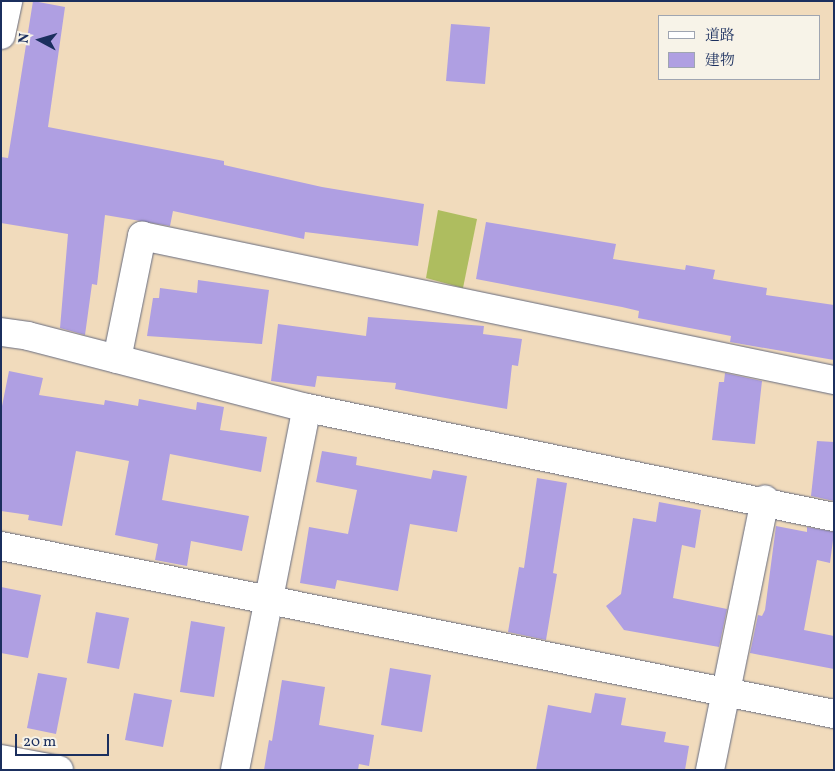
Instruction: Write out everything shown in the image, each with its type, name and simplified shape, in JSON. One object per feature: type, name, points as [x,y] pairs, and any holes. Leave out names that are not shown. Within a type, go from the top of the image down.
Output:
[{"type":"street","points":[[1,35],[8,1]]},
{"type":"street","points":[[118,359],[142,236],[834,380]]},
{"type":"street","points":[[1,332],[118,359],[307,408],[765,500],[834,517]]},
{"type":"street","points":[[235,770],[307,408]]},
{"type":"street","points":[[710,770],[765,500]]},
{"type":"street","points":[[1,546],[268,602],[834,714]]},
{"type":"street","points":[[1,759],[59,770]]},
{"type":"green space","points":[[438,210],[477,219],[463,288],[426,278]]},
{"type":"building","points":[[33,1],[65,7],[48,127],[224,161],[224,165],[322,187],[424,204],[418,246],[305,232],[304,239],[173,211],[170,226],[105,215],[97,285],[92,284],[85,335],[60,328],[68,234],[1,223],[1,157],[8,158]]},
{"type":"building","points":[[451,24],[490,27],[485,84],[446,81]]},
{"type":"building","points":[[486,222],[616,244],[613,259],[685,270],[686,265],[715,270],[713,279],[767,288],[766,295],[834,305],[834,360],[730,342],[731,336],[638,318],[639,311],[476,279]]},
{"type":"building","points":[[198,280],[269,290],[262,344],[147,336],[153,298],[159,298],[160,288],[197,293]]},
{"type":"building","points":[[368,317],[484,326],[483,334],[522,339],[518,366],[512,365],[507,409],[395,389],[396,383],[317,376],[315,387],[271,381],[278,324],[366,336]]},
{"type":"building","points":[[9,371],[43,378],[39,395],[104,405],[105,400],[138,406],[139,399],[196,410],[197,402],[224,407],[220,430],[267,437],[261,472],[170,454],[162,500],[249,516],[242,551],[191,541],[187,566],[155,560],[158,544],[115,535],[129,461],[76,451],[62,526],[28,520],[29,515],[1,511],[1,411]]},
{"type":"building","points":[[725,373],[762,381],[755,444],[712,440],[719,382],[724,382]]},
{"type":"building","points":[[817,441],[834,442],[834,501],[811,496]]},
{"type":"building","points":[[322,451],[357,457],[356,465],[431,479],[433,470],[467,476],[457,532],[410,524],[398,591],[337,580],[335,589],[300,583],[309,527],[348,534],[357,490],[316,482]]},
{"type":"building","points":[[537,478],[567,483],[553,573],[557,574],[546,640],[508,632],[519,567],[524,568]]},
{"type":"building","points":[[659,502],[701,510],[695,548],[682,545],[673,598],[727,609],[719,647],[624,630],[606,606],[621,594],[633,518],[656,522]]},
{"type":"building","points":[[776,526],[807,532],[807,527],[834,532],[830,563],[817,560],[804,630],[834,636],[834,669],[750,653],[758,615],[762,616],[765,610]]},
{"type":"building","points":[[1,587],[41,595],[28,658],[1,653]]},
{"type":"building","points":[[96,612],[129,618],[119,669],[87,663]]},
{"type":"building","points":[[191,621],[225,627],[214,697],[180,692]]},
{"type":"building","points":[[390,668],[431,675],[422,732],[381,725]]},
{"type":"building","points":[[38,673],[67,678],[56,734],[27,728]]},
{"type":"building","points":[[282,680],[325,687],[319,725],[374,735],[369,766],[359,764],[358,770],[264,770],[269,740],[272,741]]},
{"type":"building","points":[[134,693],[172,700],[163,747],[125,740]]},
{"type":"building","points":[[595,693],[626,698],[621,725],[666,732],[664,742],[689,746],[685,770],[536,770],[548,705],[591,713]]}]
